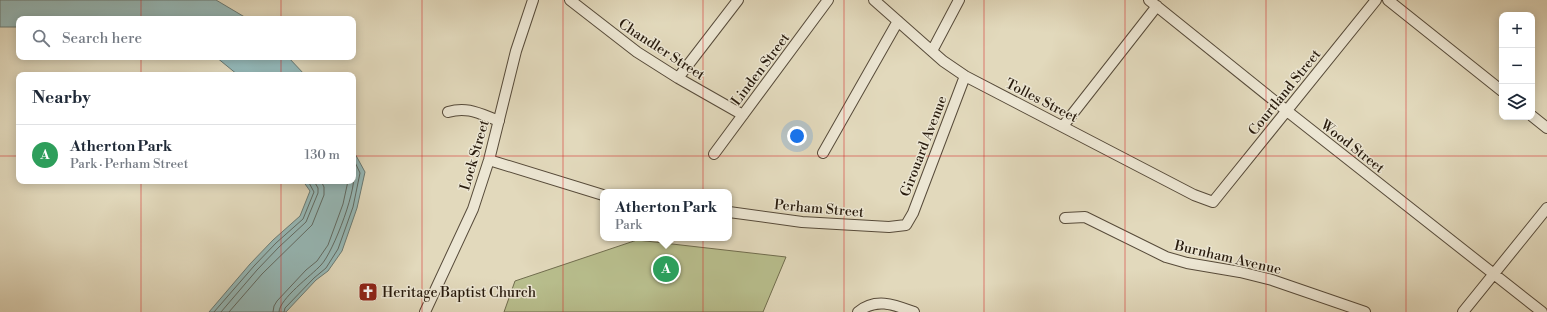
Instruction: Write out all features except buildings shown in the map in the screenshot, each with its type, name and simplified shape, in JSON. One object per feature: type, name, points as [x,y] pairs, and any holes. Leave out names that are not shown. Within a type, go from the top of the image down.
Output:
[{"type":"street","name":"Lock Street","points":[[424,312],[473,209],[489,160],[516,51],[533,0]]},
{"type":"street","name":"Chandler Street","points":[[570,0],[632,48],[678,78],[743,115]]},
{"type":"street","points":[[678,78],[738,0]]},
{"type":"street","name":"Linden Street","points":[[714,154],[828,0]]},
{"type":"street","points":[[932,51],[960,0]]},
{"type":"street","name":"Courtland Street","points":[[1213,202],[1376,0]]},
{"type":"street","points":[[1388,0],[1499,89]]},
{"type":"street","name":"Tolles Street","points":[[877,1],[943,61],[965,76],[1194,195],[1213,202]]},
{"type":"street","points":[[1063,126],[1153,3]]},
{"type":"street","name":"Wood Street","points":[[1153,3],[1287,111],[1542,312]]},
{"type":"street","points":[[823,153],[898,21]]},
{"type":"street","name":"Girouard Avenue","points":[[906,225],[913,213],[965,76]]},
{"type":"street","points":[[448,112],[458,109],[465,109],[499,121]]},
{"type":"street","points":[[1535,118],[1547,128]]},
{"type":"street","points":[[489,160],[600,194]]},
{"type":"street","points":[[1463,312],[1547,208]]},
{"type":"street","name":"Perham Street","points":[[732,212],[817,223],[889,227],[906,225]]},
{"type":"street","name":"Burnham Avenue","points":[[1065,218],[1085,217],[1166,257],[1187,263],[1240,272],[1272,280],[1365,312]]},
{"type":"street","points":[[858,312],[866,306],[872,304],[886,303],[914,312]]},
{"type":"green space","points":[[634,241],[646,241],[786,257],[763,312],[504,312],[515,281]]},
{"type":"water","points":[[0,0],[216,0],[243,16],[16,16],[16,27],[0,27]]},
{"type":"water","points":[[220,60],[291,60],[302,72],[234,72]]},
{"type":"water","points":[[356,156],[365,172],[357,208],[342,251],[328,271],[316,280],[286,312],[209,312],[250,264],[273,240],[300,216],[310,191],[305,184],[356,184]]},
{"type":"place","name":"Atherton Park","points":[[666,269]]},
{"type":"place","name":"Heritage Baptist Church","points":[[368,292]]}]
